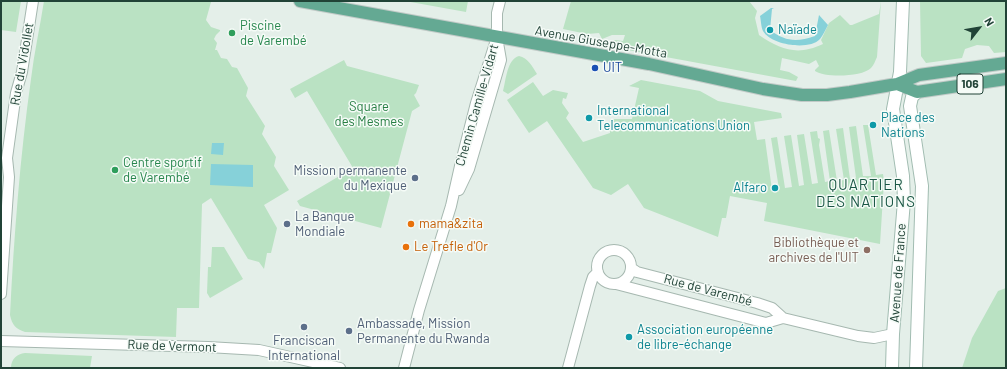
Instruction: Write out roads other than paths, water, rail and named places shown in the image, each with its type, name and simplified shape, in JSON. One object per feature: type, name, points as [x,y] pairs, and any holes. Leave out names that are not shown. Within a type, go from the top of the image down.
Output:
[{"type":"main road","name":"Avenue Giuseppe-Motta","points":[[300,1],[649,64],[778,92],[827,95],[898,84]]},
{"type":"main road","name":"Avenue de France","points":[[892,368],[893,334],[904,201],[903,176],[893,109],[900,72],[904,1]]},
{"type":"main road","name":"106","points":[[898,84],[919,75],[1006,63]]},
{"type":"main road","name":"106","points":[[917,92],[1006,79]]},
{"type":"main road","points":[[898,84],[917,92]]},
{"type":"main road","name":"Avenue de France","points":[[916,368],[922,186],[910,101],[917,92]]},
{"type":"street","name":"Rue du Vidollet","points":[[1,294],[9,177],[8,158],[16,93],[22,72],[33,1]]},
{"type":"street","name":"Chemin Camille-Vidart","points":[[404,368],[419,310],[451,206],[473,117],[497,37],[497,13],[500,1]]},
{"type":"street","points":[[611,250],[616,250],[625,254],[629,258],[631,268],[628,277],[625,280],[612,284],[603,280],[598,272],[598,263],[602,255],[611,250]]},
{"type":"street","name":"Rue de Varembé","points":[[631,268],[644,274],[757,303],[772,308],[783,318],[858,336],[874,338],[893,334]]},
{"type":"street","points":[[568,368],[590,286],[598,272]]},
{"type":"street","name":"Rue de Varembé","points":[[616,284],[766,323],[783,318]]},
{"type":"street","name":"Rue de Vermont","points":[[1,341],[208,347],[259,350],[340,368]]},
{"type":"water","points":[[771,8],[774,8],[772,9],[770,30],[787,39],[797,40],[815,36],[819,15],[828,25],[820,39],[815,43],[808,45],[790,45],[782,43],[767,36],[762,29],[760,16]]},
{"type":"water","points":[[212,143],[224,143],[223,155],[211,154]]},
{"type":"water","points":[[211,164],[253,165],[253,187],[210,185]]},
{"type":"place","name":"Naïade","points":[[770,30]]},
{"type":"place","name":"Piscine de Varembé","points":[[232,33]]},
{"type":"place","name":"UIT","points":[[595,68]]},
{"type":"place","name":"International Telecommunications Union","points":[[589,118]]},
{"type":"place","name":"Place des Nations","points":[[873,125]]},
{"type":"place","name":"Centre sportif de Varembé","points":[[115,170]]},
{"type":"place","name":"Mission permanente du Mexique","points":[[415,178]]},
{"type":"place","name":"Alfaro","points":[[775,188]]},
{"type":"place","name":"La Banque Mondiale","points":[[287,224]]},
{"type":"place","name":"mama&zita","points":[[411,224]]},
{"type":"place","name":"Le Trefle d'Or","points":[[406,247]]},
{"type":"place","name":"Bibliothèque et archives de l'UIT","points":[[867,250]]},
{"type":"place","name":"Franciscan International","points":[[304,327]]},
{"type":"place","name":"Ambassade, Mission Permanente du Rwanda","points":[[349,331]]},
{"type":"place","name":"Association européenne de libre-échange","points":[[629,337]]},
{"type":"district","name":"QUARTIER DES NATIONS","points":[[866,194]]},
{"type":"park label","name":"Square des Mesmes","points":[[369,114]]}]
